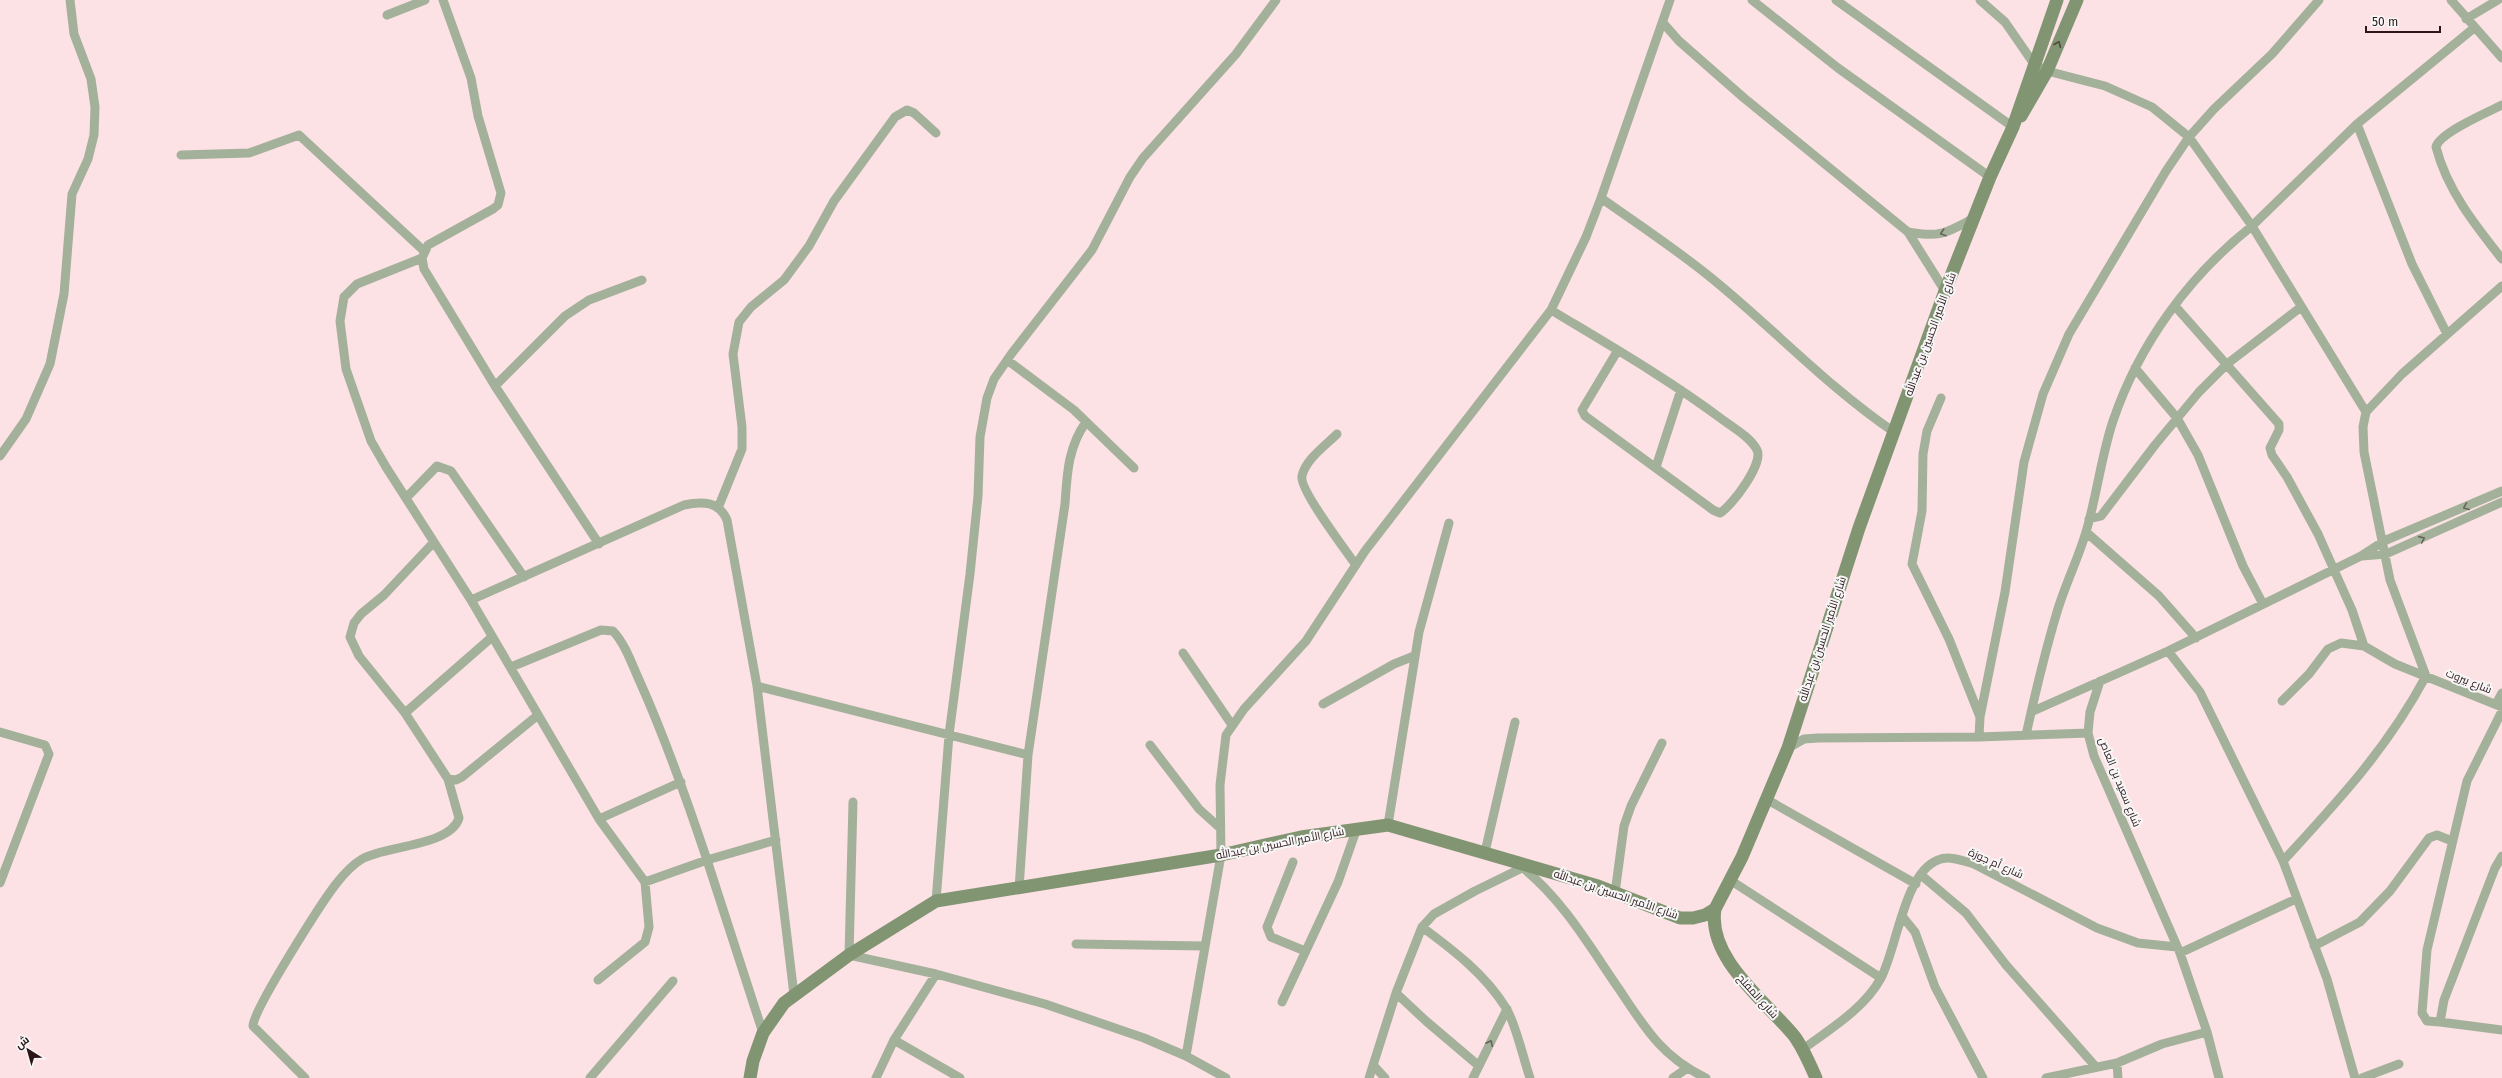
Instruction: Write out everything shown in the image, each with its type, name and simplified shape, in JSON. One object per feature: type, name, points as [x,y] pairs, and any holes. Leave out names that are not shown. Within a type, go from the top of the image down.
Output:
[{"type":"street","points":[[0,456],[26,419],[50,364],[64,294],[72,194],[88,159],[94,135],[95,107],[91,79],[74,34],[70,0]]},
{"type":"street","points":[[387,15],[426,0]]},
{"type":"street","points":[[442,0],[471,78],[478,116],[501,193],[498,205],[493,209],[434,241],[423,255],[353,287],[344,297],[340,321],[348,376],[371,441],[433,543],[471,600],[599,819],[646,882],[649,928],[645,942],[598,980]]},
{"type":"street","points":[[936,901],[949,735],[978,504],[982,420],[994,380],[1007,360],[1092,250],[1130,177],[1143,158],[1236,54],[1276,0]]},
{"type":"street","points":[[1186,1056],[1221,855],[1220,828],[1222,759],[1226,735],[1232,725],[1306,641],[1356,565],[1551,310],[1586,237],[1601,198],[1664,24],[1670,0]]},
{"type":"street","points":[[1752,0],[1838,68],[1990,177]]},
{"type":"street","points":[[1836,0],[2013,127]]},
{"type":"street","points":[[1980,0],[2005,22],[2034,64],[2047,71],[2105,86],[2152,107],[2189,137],[2252,226],[2366,412]]},
{"type":"street","name":"شارع الأمير الحسين بن عبدالله","points":[[750,1078],[762,1033],[774,1015],[794,995],[849,954],[936,901],[1020,889],[1221,855],[1301,837],[1357,828],[1388,825],[1485,852],[1615,893],[1680,918],[1693,918],[1705,915],[1715,909],[1730,880],[1788,748],[1839,586],[1894,432],[1945,291],[1990,177],[2013,127],[2057,0]]},
{"type":"street","name":"شارع الأمير الحسين بن عبدالله","points":[[2013,127],[2034,97],[2047,71],[2077,0]]},
{"type":"street","points":[[1979,737],[1980,717],[2006,585],[2024,462],[2043,394],[2069,334],[2166,171],[2189,137],[2214,108],[2272,54],[2319,0]]},
{"type":"street","points":[[2451,0],[2466,19],[2502,58]]},
{"type":"street","points":[[2466,19],[2498,0]]},
{"type":"street","points":[[1664,24],[1679,41],[1744,98],[1908,232],[1945,291]]},
{"type":"street","points":[[2026,735],[2057,611],[2086,532],[2111,427],[2135,368],[2157,329],[2174,306],[2233,241],[2252,226],[2357,124],[2474,28]]},
{"type":"street","points":[[2502,105],[2445,135],[2437,143],[2436,147],[2451,186],[2472,220],[2502,259]]},
{"type":"street","points":[[718,508],[742,449],[742,427],[733,354],[739,322],[750,307],[784,280],[809,246],[834,200],[895,117],[906,110],[914,113],[936,133]]},
{"type":"street","points":[[2357,124],[2412,264],[2447,334]]},
{"type":"street","points":[[180,155],[249,153],[299,135],[423,255],[424,269],[495,386],[599,544]]},
{"type":"street","points":[[1601,198],[1715,280],[1794,353],[1864,411],[1894,432]]},
{"type":"street","points":[[1908,232],[1930,236],[1940,234],[1974,218]]},
{"type":"street","points":[[495,386],[578,306],[642,280]]},
{"type":"street","points":[[2283,861],[2372,762],[2406,715],[2426,676],[2390,580],[2384,542],[2364,452],[2363,427],[2366,412],[2402,374],[2502,286]]},
{"type":"street","points":[[2174,306],[2279,424],[2279,430],[2270,448],[2272,455],[2288,477],[2334,569],[2352,610],[2364,646],[2341,644],[2328,648],[2310,674],[2282,701]]},
{"type":"street","points":[[2088,520],[2101,516],[2177,418],[2227,364],[2301,307]]},
{"type":"street","points":[[1551,310],[1618,350],[1681,390],[1749,440],[1757,449],[1759,459],[1732,503],[1720,512],[1713,510],[1656,467],[1589,421],[1582,410],[1618,350]]},
{"type":"street","points":[[1007,360],[1086,422],[1134,468]]},
{"type":"street","points":[[2135,368],[2177,418],[2198,455],[2242,566],[2263,604]]},
{"type":"street","points":[[1656,467],[1681,390]]},
{"type":"street","points":[[1941,398],[1927,430],[1923,454],[1922,511],[1912,564],[1949,639],[1980,717]]},
{"type":"street","points":[[1020,889],[1028,755],[1065,504],[1068,464],[1076,439],[1086,422]]},
{"type":"street","points":[[1337,434],[1305,467],[1302,477],[1306,492],[1356,565]]},
{"type":"street","points":[[406,498],[437,466],[451,471],[524,577]]},
{"type":"street","points":[[2031,712],[2196,638],[2361,556],[2384,542],[2502,491]]},
{"type":"street","points":[[471,600],[684,505],[704,502],[718,508],[727,520],[757,686],[794,995]]},
{"type":"street","points":[[2361,556],[2386,554],[2502,502]]},
{"type":"street","points":[[1388,825],[1414,656],[1449,524]]},
{"type":"street","points":[[2086,532],[2159,596],[2196,638]]},
{"type":"street","points":[[305,1078],[286,1057],[254,1029],[253,1022],[255,1016],[283,967],[327,897],[349,870],[373,853],[408,847],[439,835],[455,825],[459,818],[458,810],[448,779],[405,713],[359,656],[352,644],[351,631],[361,614],[384,595],[433,543]]},
{"type":"street","points":[[511,667],[601,630],[613,631],[628,655],[681,782],[762,1033]]},
{"type":"street","points":[[405,713],[492,637]]},
{"type":"street","name":"شارع بيروت","points":[[2364,646],[2395,664],[2500,707]]},
{"type":"street","points":[[2168,651],[2200,692],[2283,861],[2327,979],[2355,1078]]},
{"type":"street","points":[[1183,653],[1232,725]]},
{"type":"street","points":[[1323,704],[1394,664],[1414,656]]},
{"type":"street","points":[[2088,733],[2090,712],[2100,681]]},
{"type":"street","points":[[757,686],[1028,755]]},
{"type":"street","points":[[2502,693],[2500,707],[2467,781],[2427,950],[2423,978],[2424,1019],[2427,1021],[2502,1030]]},
{"type":"street","points":[[448,779],[456,780],[462,777],[538,715]]},
{"type":"street","points":[[1485,852],[1516,722]]},
{"type":"street","points":[[0,732],[45,745],[49,754],[0,883]]},
{"type":"street","name":"شارع سعيد بن العاص","points":[[1788,748],[1804,739],[1818,738],[1979,737],[2088,733],[2094,756],[2178,950],[2207,1032],[2219,1078]]},
{"type":"street","points":[[1615,893],[1624,826],[1631,806],[1662,743]]},
{"type":"street","points":[[1150,745],[1199,809],[1220,828]]},
{"type":"street","points":[[599,819],[681,782]]},
{"type":"street","points":[[1766,799],[1916,884]]},
{"type":"street","points":[[853,802],[849,954],[936,974],[1045,1004],[1144,1038],[1186,1056],[1226,1078]]},
{"type":"street","points":[[1282,1002],[1338,882],[1357,828]]},
{"type":"street","points":[[2314,946],[2360,922],[2390,891],[2429,838],[2437,836],[2452,841]]},
{"type":"street","points":[[646,882],[707,860],[776,840]]},
{"type":"street","points":[[2440,1022],[2444,1000],[2499,869],[2502,856]]},
{"type":"street","name":"شارع أم جوزة","points":[[1803,1049],[1850,1014],[1868,997],[1881,978],[1902,916],[1916,884],[1928,865],[1939,859],[1954,859],[1974,864],[2096,928],[2138,944],[2178,950]]},
{"type":"street","points":[[1293,862],[1267,927],[1272,938],[1305,951]]},
{"type":"street","points":[[1369,1078],[1396,993],[1422,927],[1434,914],[1526,866],[1590,946],[1652,1039],[1686,1069],[1706,1078]]},
{"type":"street","points":[[1921,875],[1966,913],[2006,965],[2096,1068]]},
{"type":"street","points":[[1730,880],[1881,978]]},
{"type":"street","points":[[2178,950],[2296,899]]},
{"type":"street","name":"شارع المفلح","points":[[1715,909],[1713,921],[1715,931],[1731,964],[1803,1049],[1816,1078]]},
{"type":"street","points":[[1902,916],[1915,932],[1935,987],[1983,1078]]},
{"type":"street","points":[[1422,927],[1447,946],[1485,980],[1507,1009],[1530,1078]]},
{"type":"street","points":[[1076,944],[1204,946]]},
{"type":"street","points":[[876,1078],[894,1040],[936,974]]},
{"type":"street","points":[[590,1078],[672,981]]},
{"type":"street","points":[[1396,993],[1479,1066]]},
{"type":"street","points":[[1473,1078],[1507,1009]]},
{"type":"street","points":[[2046,1078],[2117,1063],[2162,1044],[2207,1032]]},
{"type":"street","points":[[894,1040],[960,1078]]},
{"type":"street","points":[[2117,1063],[2118,1078]]},
{"type":"street","points":[[2362,1078],[2399,1064]]},
{"type":"street","points":[[1374,1066],[1385,1078]]},
{"type":"street","points":[[1673,1078],[1686,1069]]}]
